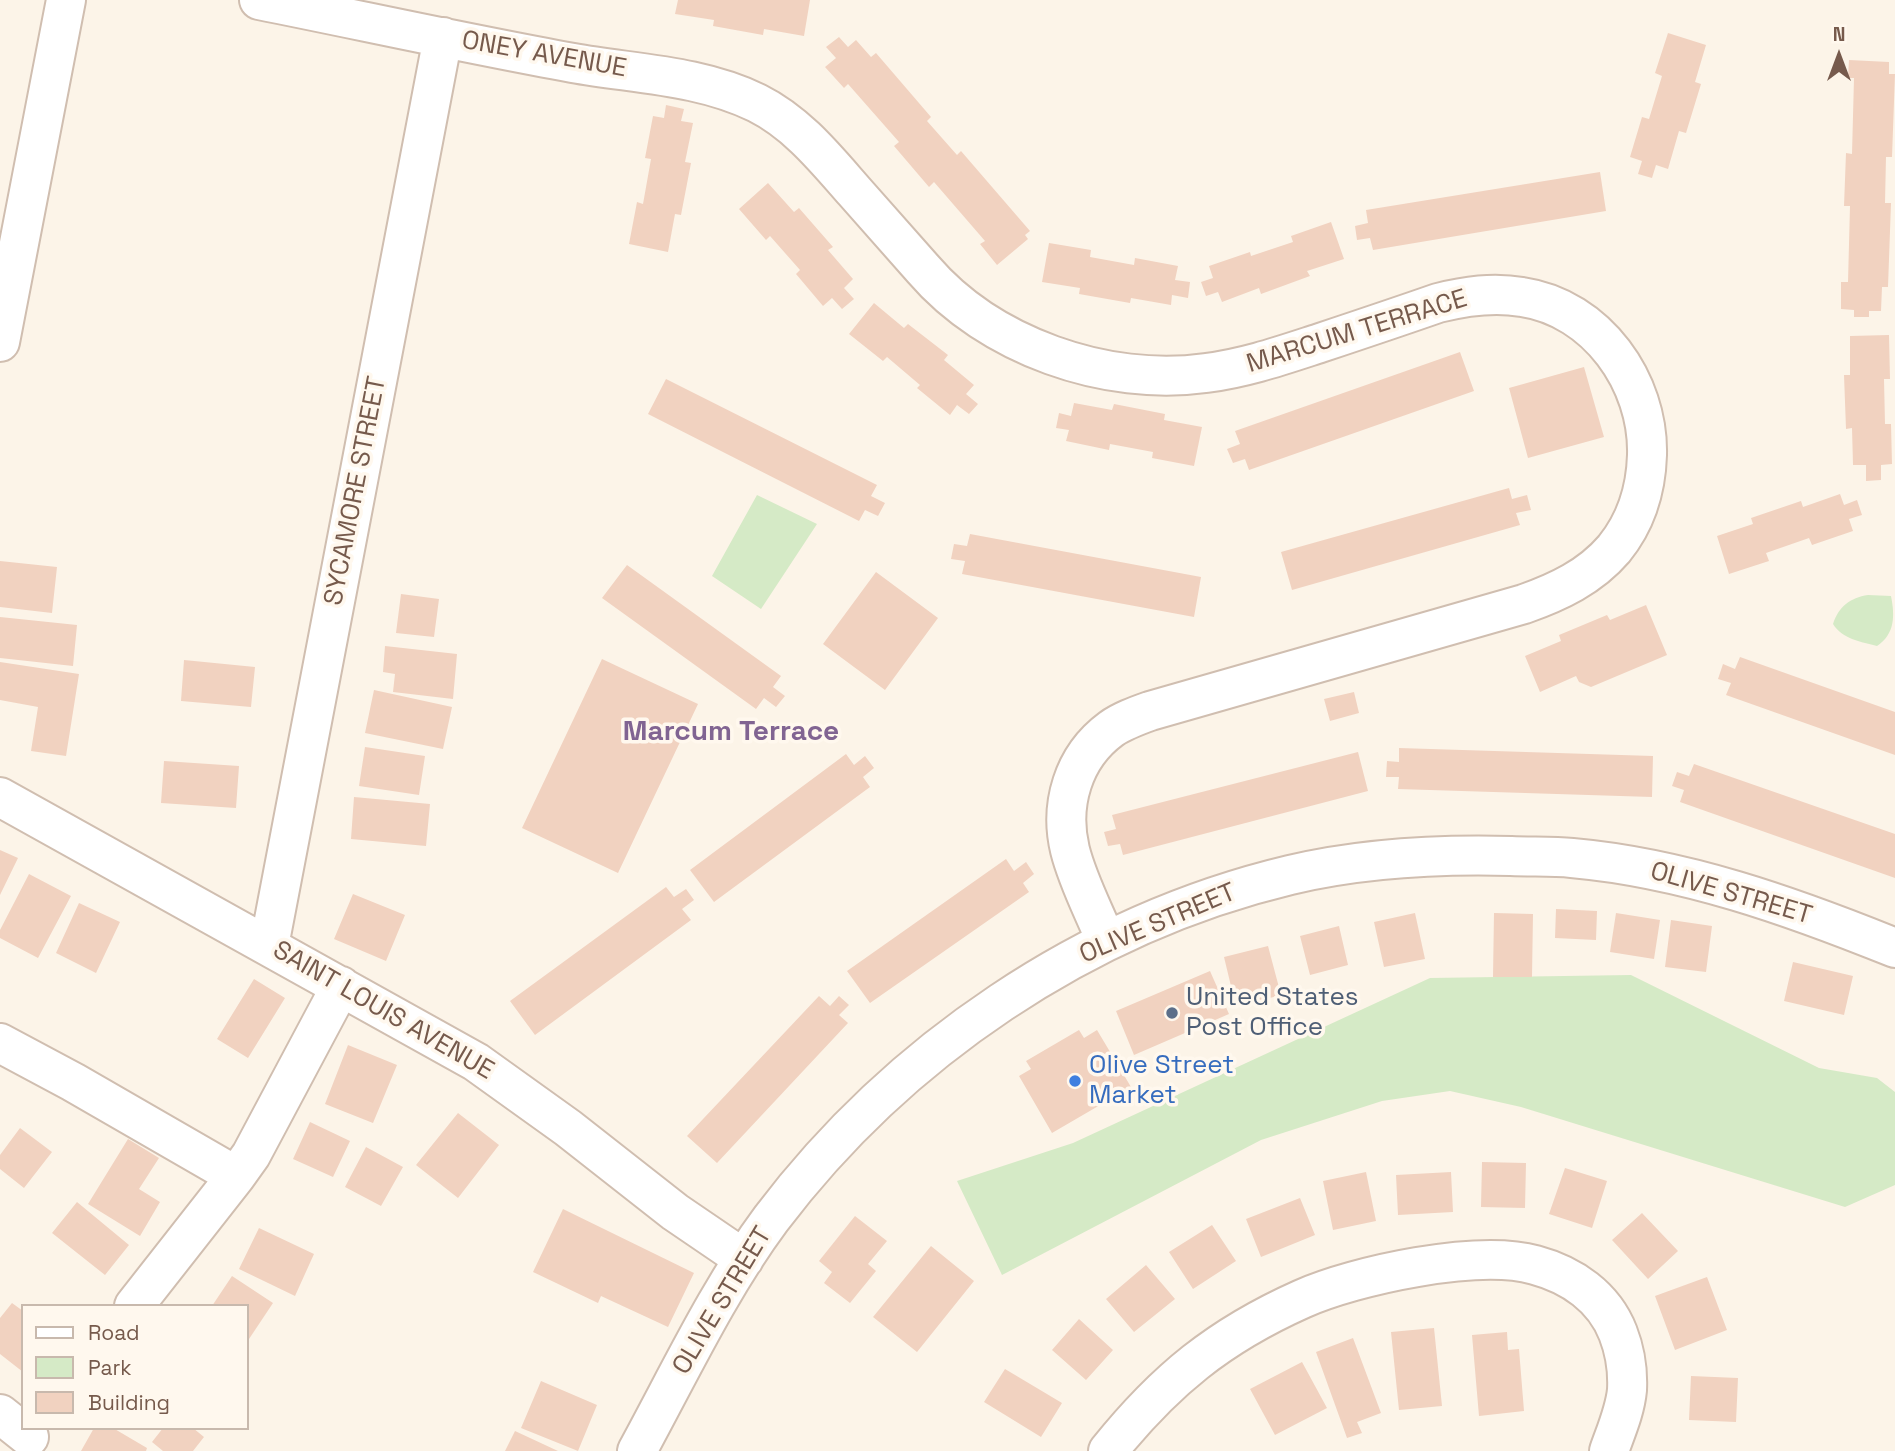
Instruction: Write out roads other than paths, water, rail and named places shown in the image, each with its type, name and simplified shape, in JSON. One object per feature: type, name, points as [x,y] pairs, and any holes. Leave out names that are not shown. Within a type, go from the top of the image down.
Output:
[{"type":"street","points":[[0,342],[66,0]]},
{"type":"street","name":"ONEY AVENUE","points":[[259,0],[575,63],[680,79],[733,92],[787,121],[814,146]]},
{"type":"street","name":"SYCAMORE STREET","points":[[269,946],[443,37]]},
{"type":"street","name":"MARCUM TERRACE","points":[[814,146],[936,285],[960,306],[1023,345],[1058,358],[1129,372],[1169,376],[1203,374],[1276,358],[1438,303],[1465,296],[1494,294],[1524,297],[1550,304],[1576,318],[1598,335],[1619,357],[1633,382],[1643,412],[1647,443],[1641,498],[1629,527],[1613,550],[1572,585],[1524,604],[1150,711],[1125,721],[1097,741],[1083,757],[1069,789],[1067,828],[1078,874],[1107,941]]},
{"type":"street","name":"SAINT LOUIS AVENUE","points":[[0,797],[476,1062],[568,1128],[676,1212],[744,1259]]},
{"type":"street","name":"OLIVE STREET","points":[[637,1451],[744,1259],[807,1175],[850,1128],[897,1083],[996,1006],[1107,941],[1163,917],[1225,894],[1290,875],[1343,865],[1408,858],[1571,858],[1645,869],[1750,895],[1811,915],[1895,948]]},
{"type":"street","points":[[136,1304],[251,1155],[341,986]]},
{"type":"street","points":[[0,1044],[73,1082],[236,1177]]},
{"type":"street","points":[[1108,1451],[1139,1413],[1175,1378],[1214,1346],[1304,1298],[1358,1279],[1408,1268],[1460,1262],[1503,1261],[1533,1264],[1559,1273],[1580,1285],[1600,1303],[1614,1323],[1623,1346],[1627,1373],[1621,1415],[1609,1451]]},
{"type":"place","name":"United States Post Office","points":[[1172,1013]]},
{"type":"place","name":"Olive Street Market","points":[[1075,1081]]},
{"type":"district","name":"Marcum Terrace","points":[[731,732]]}]
